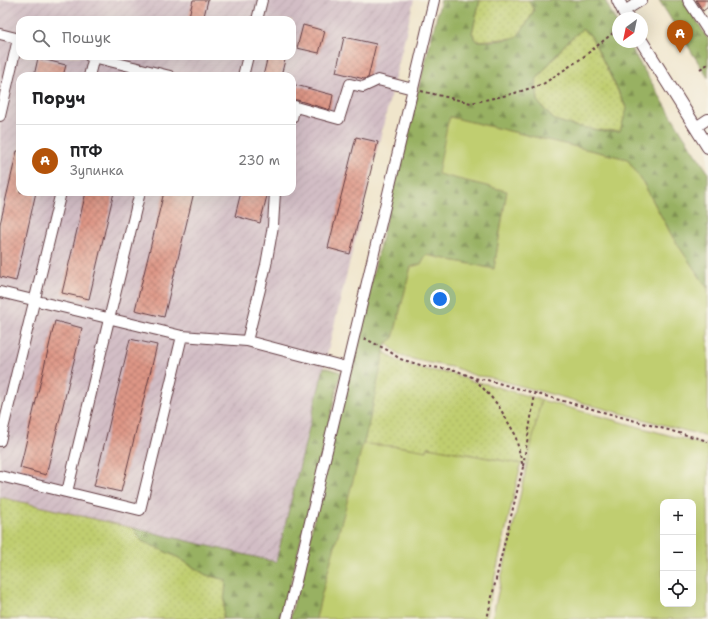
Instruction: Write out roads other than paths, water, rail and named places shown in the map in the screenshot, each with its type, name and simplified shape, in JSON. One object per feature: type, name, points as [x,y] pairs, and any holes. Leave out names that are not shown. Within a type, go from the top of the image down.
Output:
[{"type":"main road","points":[[618,0],[624,12]]},
{"type":"main road","points":[[646,48],[708,147]]},
{"type":"street","points":[[258,16],[262,0]]},
{"type":"street","points":[[287,619],[434,0]]},
{"type":"street","points":[[628,12],[642,0]]},
{"type":"street","points":[[688,0],[708,31]]},
{"type":"street","points":[[0,34],[16,38]]},
{"type":"street","points":[[0,116],[16,51]]},
{"type":"street","points":[[89,72],[91,60]]},
{"type":"street","points":[[103,60],[153,72]]},
{"type":"street","points":[[244,72],[247,60]]},
{"type":"street","points":[[296,107],[339,119],[350,84],[363,87],[378,80],[413,89]]},
{"type":"street","points":[[696,127],[708,119]]},
{"type":"street","points":[[0,441],[60,196]]},
{"type":"street","points":[[66,492],[139,196]]},
{"type":"street","points":[[247,341],[274,226],[275,196]]},
{"type":"street","points":[[0,292],[182,336],[247,341],[346,367]]},
{"type":"street","points":[[0,476],[140,510],[182,336]]},
{"type":"place","name":"ПТФ","points":[[680,53]]}]
